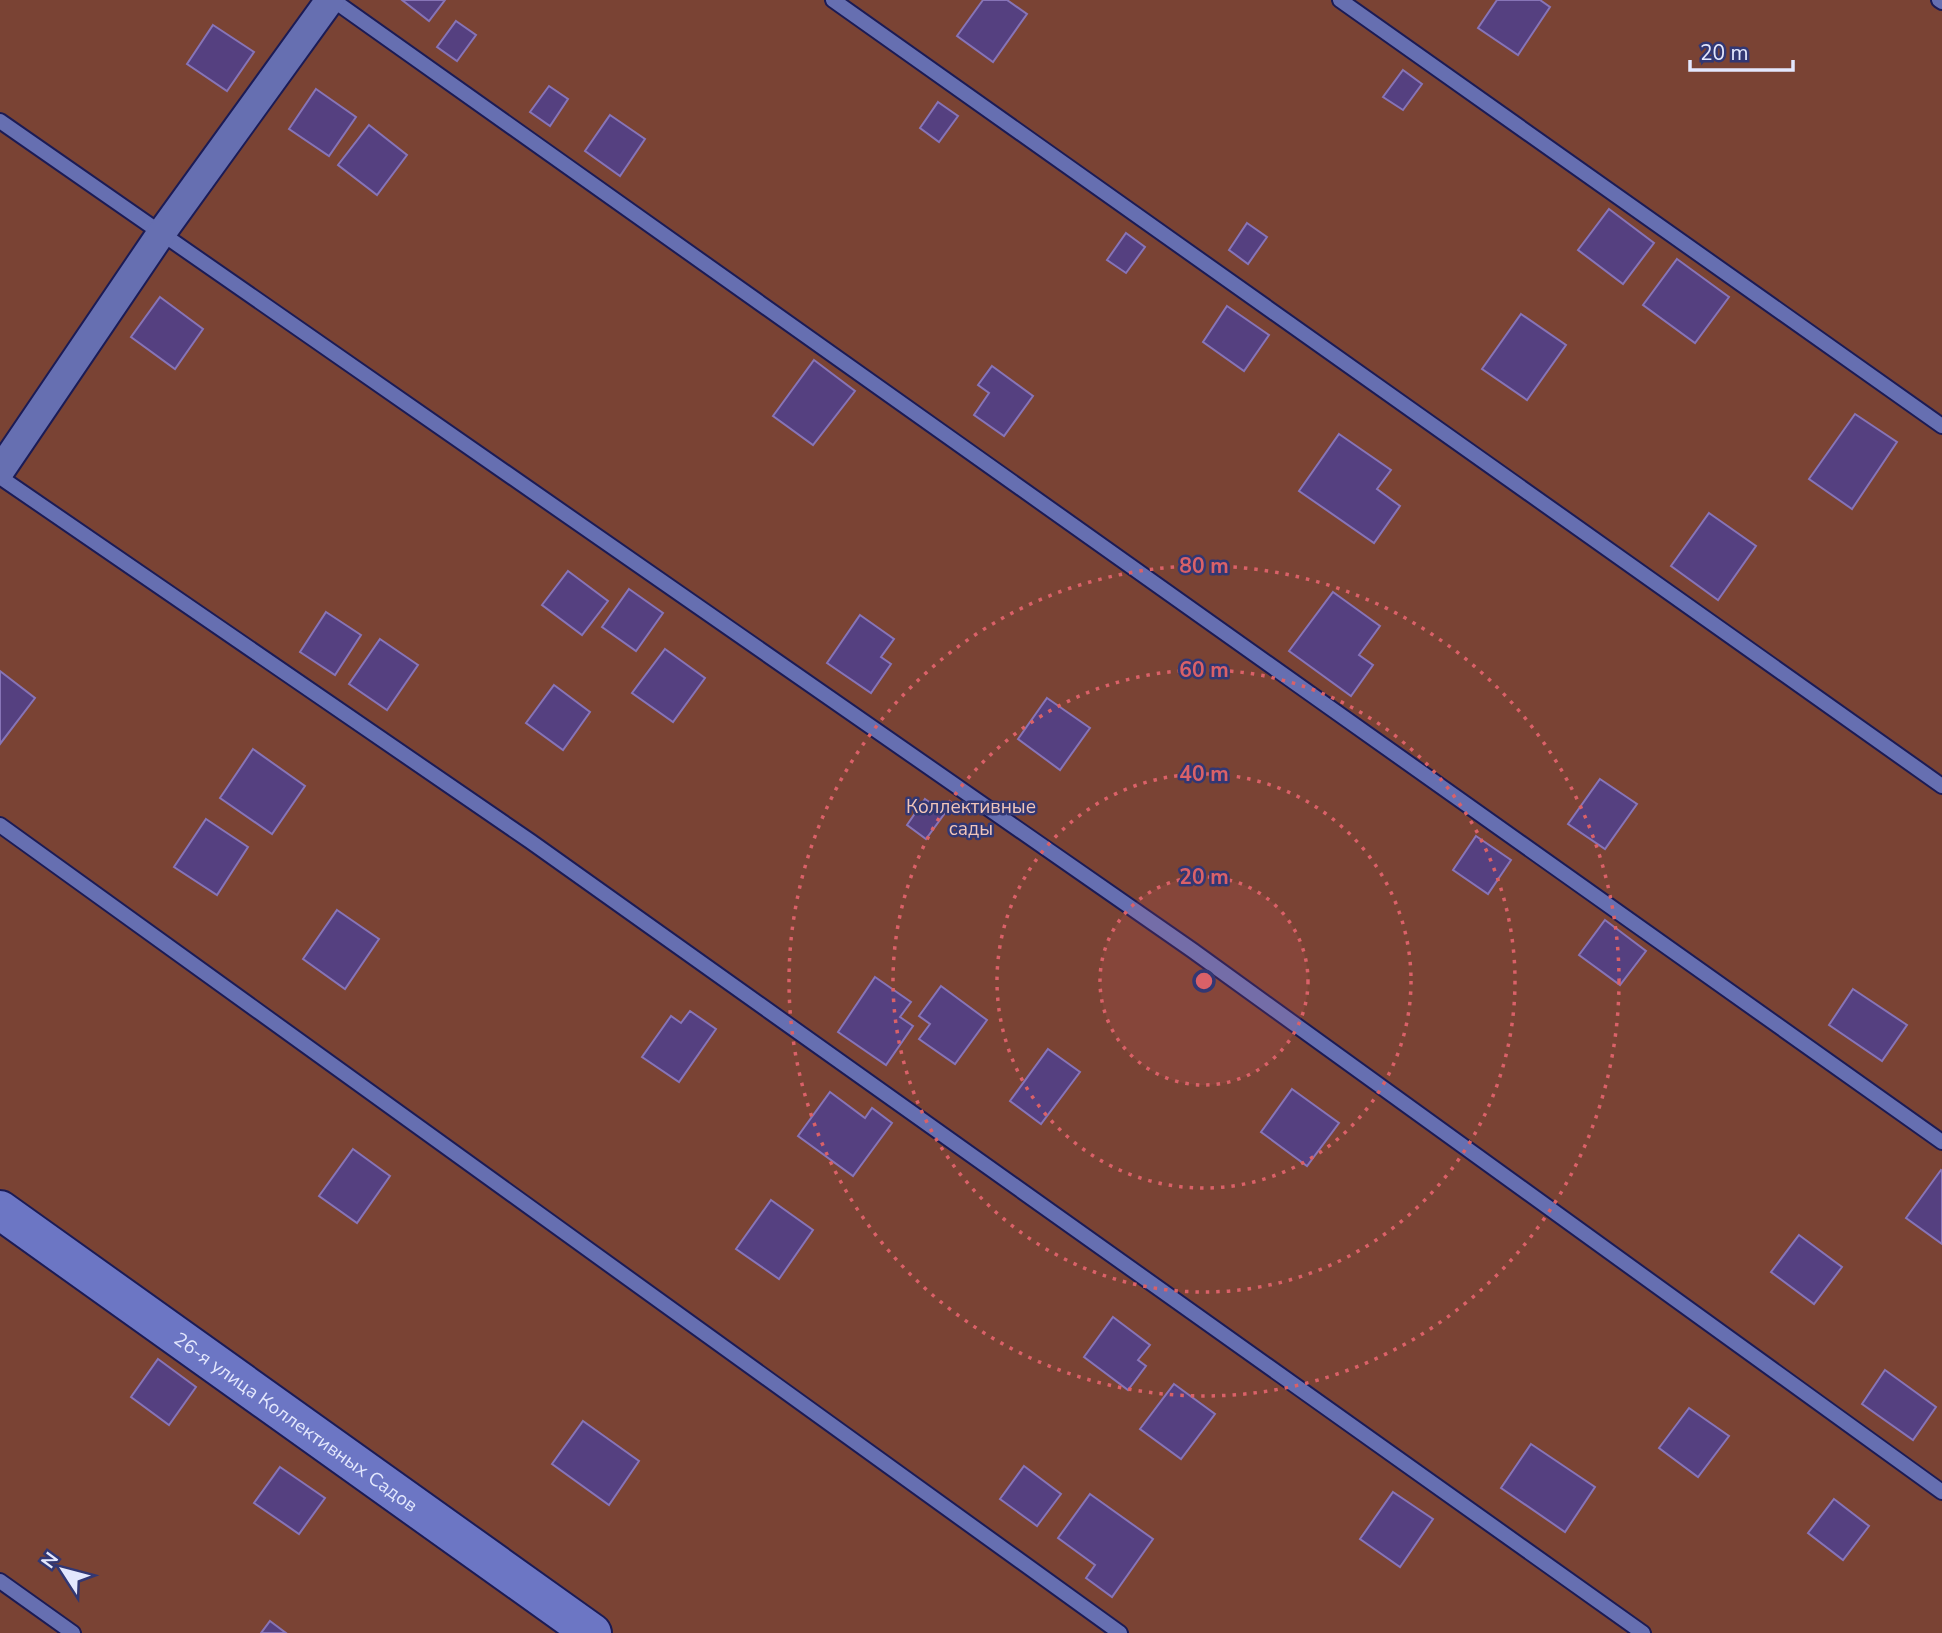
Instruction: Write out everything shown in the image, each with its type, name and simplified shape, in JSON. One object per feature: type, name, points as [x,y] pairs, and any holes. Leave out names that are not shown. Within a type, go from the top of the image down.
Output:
[{"type":"main road","name":"26-я улица Коллективных Садов","points":[[0,1210],[592,1633]]},
{"type":"street","points":[[0,471],[160,235],[332,0]]},
{"type":"lane","points":[[332,0],[1942,1142]]},
{"type":"lane","points":[[833,0],[1942,786]]},
{"type":"lane","points":[[1340,0],[1942,426]]},
{"type":"lane","points":[[0,121],[160,235],[1192,950],[1942,1492]]},
{"type":"lane","points":[[0,477],[530,841],[1643,1633]]},
{"type":"lane","points":[[0,825],[1119,1633]]},
{"type":"lane","points":[[0,1581],[73,1633]]},
{"type":"green space","name":"Коллективные сады","points":[[0,0],[1942,0],[1942,1633],[0,1633]]},
{"type":"building","points":[[402,0],[445,0],[429,21]]},
{"type":"building","points":[[983,0],[1007,0],[1027,14],[993,62],[957,36]]},
{"type":"building","points":[[1497,0],[1540,0],[1550,7],[1518,55],[1478,28]]},
{"type":"building","points":[[456,21],[476,35],[457,61],[437,47]]},
{"type":"building","points":[[213,25],[254,52],[227,91],[187,64]]},
{"type":"building","points":[[1403,70],[1422,84],[1403,110],[1383,97]]},
{"type":"building","points":[[549,86],[568,99],[550,126],[530,112]]},
{"type":"building","points":[[316,89],[356,117],[329,156],[289,129]]},
{"type":"building","points":[[938,102],[958,116],[939,142],[920,128]]},
{"type":"building","points":[[610,115],[645,139],[620,176],[585,151]]},
{"type":"building","points":[[369,125],[407,155],[377,195],[338,165]]},
{"type":"building","points":[[1609,209],[1654,243],[1623,284],[1578,250]]},
{"type":"building","points":[[1247,223],[1267,237],[1248,264],[1229,250]]},
{"type":"building","points":[[1126,233],[1145,247],[1126,273],[1107,260]]},
{"type":"building","points":[[1677,259],[1729,297],[1695,343],[1643,305]]},
{"type":"building","points":[[160,297],[203,329],[175,369],[131,337]]},
{"type":"building","points":[[1227,306],[1269,335],[1244,371],[1203,342]]},
{"type":"building","points":[[1521,314],[1566,345],[1527,400],[1482,369]]},
{"type":"building","points":[[814,360],[855,391],[813,445],[773,416]]},
{"type":"building","points":[[992,366],[1033,396],[1004,436],[974,415],[989,393],[978,385]]},
{"type":"building","points":[[1855,414],[1897,442],[1852,509],[1809,479]]},
{"type":"building","points":[[1339,434],[1391,470],[1377,489],[1400,506],[1374,543],[1299,491]]},
{"type":"building","points":[[1709,513],[1756,546],[1718,600],[1671,566]]},
{"type":"building","points":[[568,571],[608,601],[582,635],[542,605]]},
{"type":"building","points":[[629,589],[663,613],[636,651],[602,627]]},
{"type":"building","points":[[1333,592],[1380,626],[1359,655],[1373,665],[1351,696],[1289,651]]},
{"type":"building","points":[[326,612],[361,635],[335,675],[300,652]]},
{"type":"building","points":[[860,615],[894,639],[881,657],[891,664],[871,693],[827,663]]},
{"type":"building","points":[[380,639],[418,665],[387,710],[349,684]]},
{"type":"building","points":[[665,649],[705,678],[673,722],[632,693]]},
{"type":"building","points":[[0,671],[35,698],[0,744]]},
{"type":"building","points":[[554,685],[590,712],[563,750],[526,723]]},
{"type":"building","points":[[1047,698],[1090,728],[1060,770],[1018,739]]},
{"type":"building","points":[[253,749],[305,786],[272,834],[220,798]]},
{"type":"building","points":[[1600,779],[1637,804],[1605,849],[1568,824]]},
{"type":"building","points":[[925,799],[945,813],[926,839],[907,825]]},
{"type":"building","points":[[206,819],[248,847],[217,895],[174,867]]},
{"type":"building","points":[[1476,836],[1511,860],[1488,894],[1453,870]]},
{"type":"building","points":[[337,910],[379,939],[345,989],[303,959]]},
{"type":"building","points":[[1605,920],[1646,951],[1620,985],[1579,955]]},
{"type":"building","points":[[875,977],[911,1002],[900,1017],[913,1026],[886,1065],[838,1032]]},
{"type":"building","points":[[941,986],[987,1020],[955,1064],[919,1039],[930,1024],[919,1016]]},
{"type":"building","points":[[1853,989],[1907,1025],[1882,1061],[1829,1025]]},
{"type":"building","points":[[690,1011],[716,1029],[679,1082],[642,1057],[671,1016],[681,1023]]},
{"type":"building","points":[[1048,1049],[1080,1072],[1041,1124],[1010,1101]]},
{"type":"building","points":[[1292,1089],[1339,1123],[1307,1166],[1261,1132]]},
{"type":"building","points":[[830,1092],[865,1118],[872,1108],[892,1123],[853,1176],[798,1136]]},
{"type":"building","points":[[353,1149],[390,1176],[357,1223],[319,1196]]},
{"type":"building","points":[[1942,1171],[1942,1244],[1906,1218]]},
{"type":"building","points":[[771,1200],[813,1230],[779,1279],[736,1249]]},
{"type":"building","points":[[1799,1235],[1842,1267],[1814,1304],[1771,1272]]},
{"type":"building","points":[[1113,1317],[1150,1345],[1138,1360],[1146,1366],[1128,1390],[1084,1357]]},
{"type":"building","points":[[158,1359],[196,1387],[169,1425],[131,1397]]},
{"type":"building","points":[[1885,1370],[1936,1407],[1913,1440],[1862,1404]]},
{"type":"building","points":[[1174,1384],[1215,1414],[1181,1459],[1140,1429]]},
{"type":"building","points":[[1689,1408],[1729,1436],[1698,1477],[1659,1448]]},
{"type":"building","points":[[583,1421],[639,1461],[609,1505],[552,1464]]},
{"type":"building","points":[[1531,1444],[1595,1487],[1565,1532],[1501,1488]]},
{"type":"building","points":[[1024,1466],[1061,1494],[1037,1526],[1000,1499]]},
{"type":"building","points":[[280,1467],[325,1498],[299,1534],[254,1503]]},
{"type":"building","points":[[1393,1492],[1433,1519],[1400,1567],[1360,1539]]},
{"type":"building","points":[[1090,1494],[1153,1539],[1112,1597],[1086,1578],[1095,1565],[1058,1538]]},
{"type":"building","points":[[1834,1499],[1869,1526],[1843,1560],[1808,1533]]},
{"type":"building","points":[[270,1621],[286,1633],[261,1633]]}]
